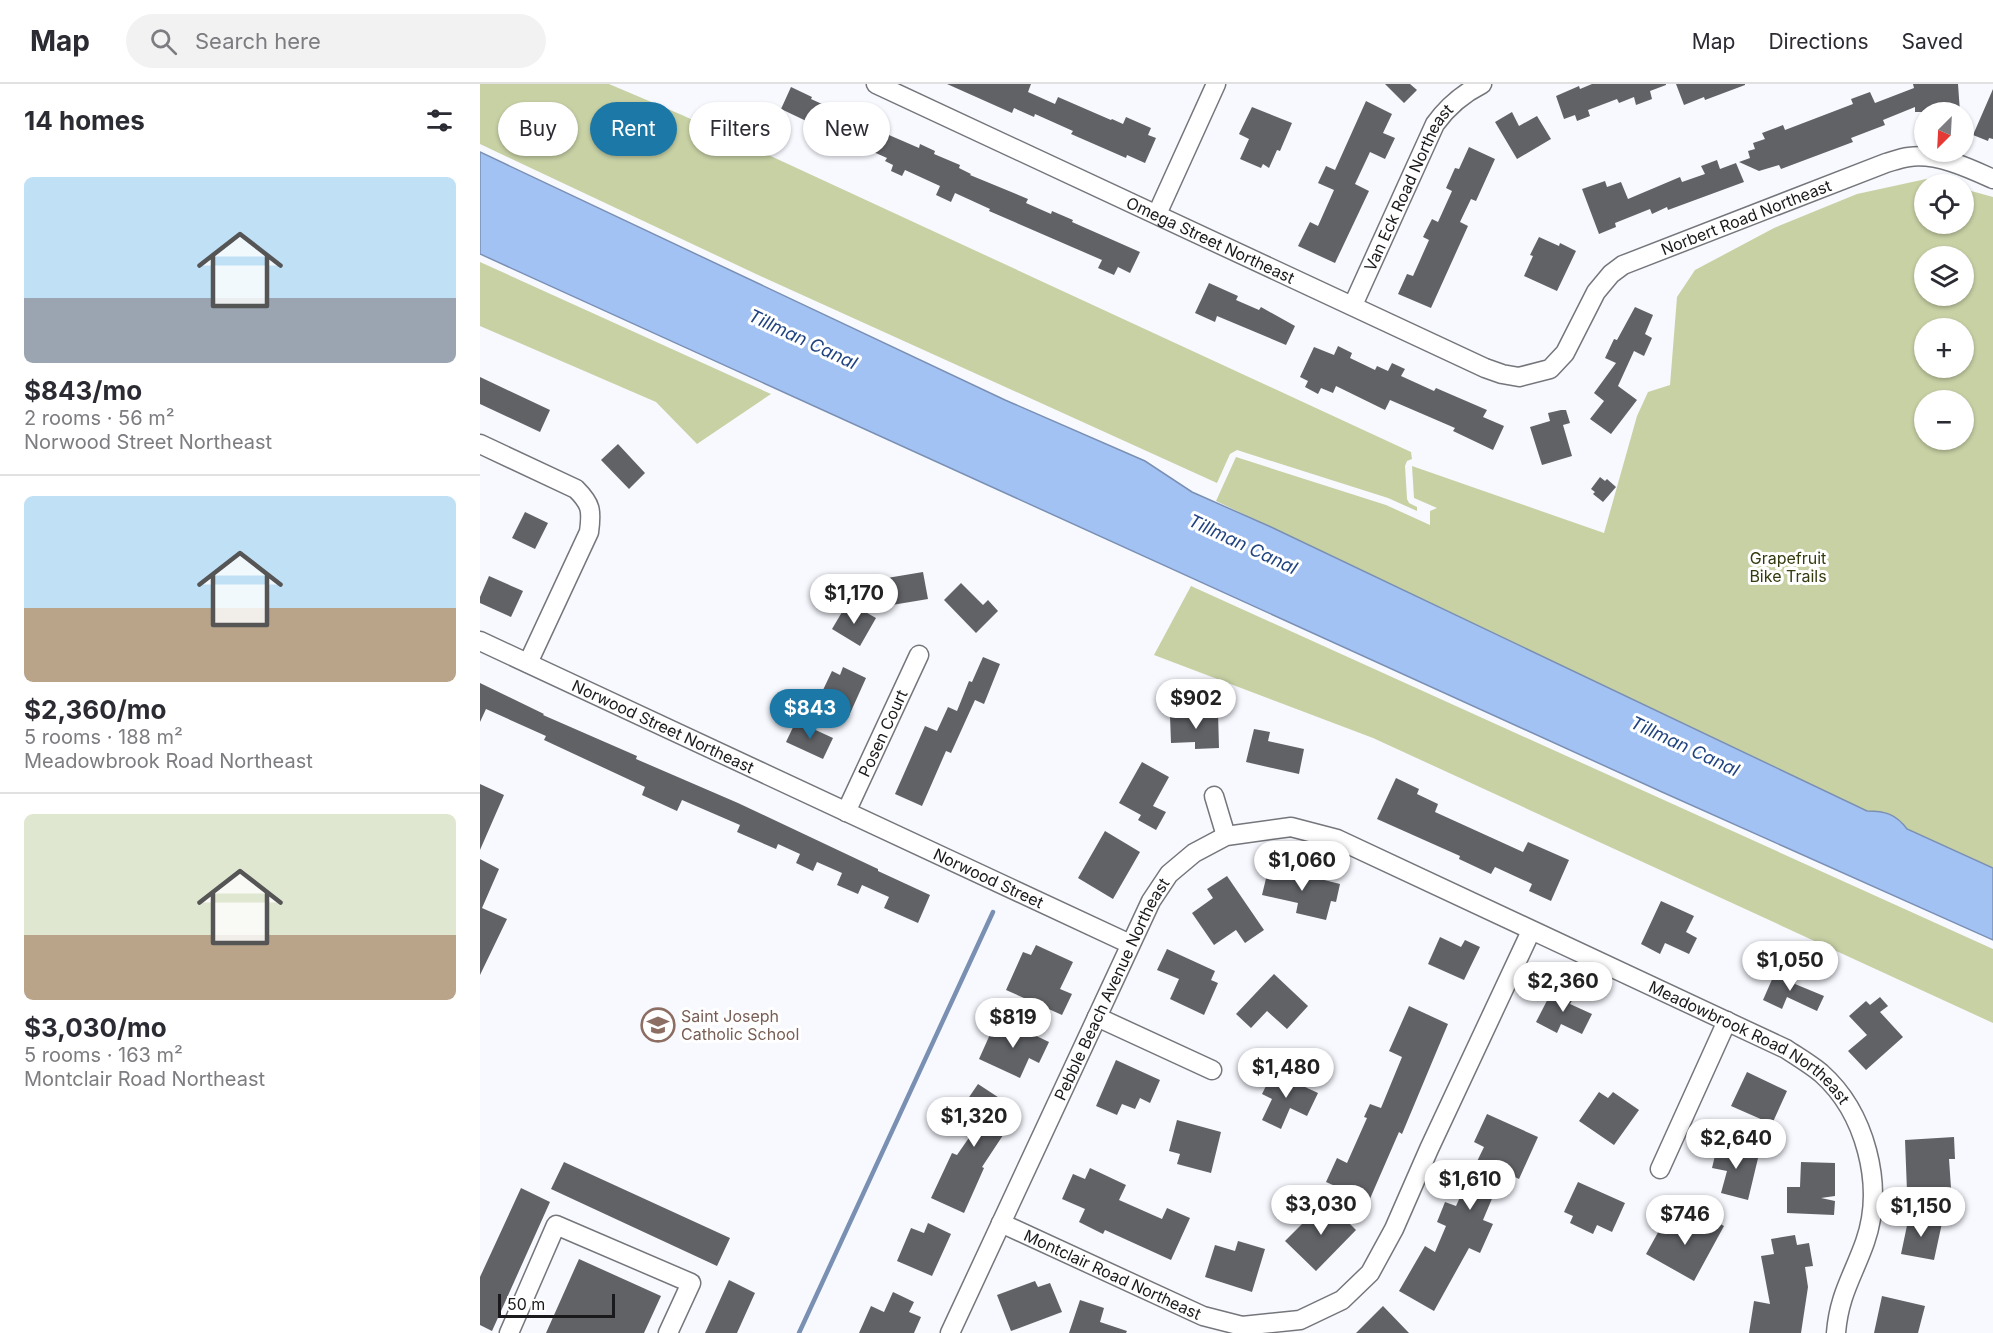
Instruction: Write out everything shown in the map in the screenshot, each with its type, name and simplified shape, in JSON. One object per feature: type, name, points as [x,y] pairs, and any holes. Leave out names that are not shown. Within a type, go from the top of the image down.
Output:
[{"type":"street","name":"Omega Street Northeast","points":[[876,84],[1502,374],[1519,376],[1550,369]]},
{"type":"street","points":[[1157,214],[1216,84]]},
{"type":"street","name":"Van Eck Road Northeast","points":[[1353,305],[1435,124],[1448,106],[1466,92],[1482,84]]},
{"type":"street","name":"Norbert Road Northeast","points":[[1550,369],[1565,353],[1596,292],[1611,274],[1623,265],[1886,163],[1910,156],[1939,159],[1964,166],[1993,179]]},
{"type":"street","points":[[480,444],[576,489],[588,501],[591,515],[589,532],[528,663]]},
{"type":"street","name":"Norwood Street Northeast","points":[[480,641],[846,812]]},
{"type":"street","name":"Posen Court","points":[[846,812],[919,655]]},
{"type":"street","points":[[1214,796],[1226,836]]},
{"type":"street","name":"Norwood Street","points":[[846,812],[1130,944]]},
{"type":"street","name":"Meadowbrook Road Northeast","points":[[1226,836],[1291,827],[1337,839],[1786,1049],[1821,1073],[1845,1100],[1861,1131],[1871,1168],[1872,1206],[1866,1240],[1838,1311],[1836,1333]]},
{"type":"street","name":"Pebble Beach Avenue Northeast","points":[[950,1333],[1151,901],[1169,874],[1194,853],[1226,836]]},
{"type":"street","name":"Montclair Road Northeast","points":[[1001,1223],[1203,1316],[1242,1326],[1300,1320],[1342,1300],[1370,1273],[1394,1229],[1531,931]]},
{"type":"street","points":[[1097,1017],[1212,1070]]},
{"type":"street","points":[[1660,1169],[1727,1021]]},
{"type":"street","points":[[509,1333],[556,1225],[691,1283],[668,1333]]},
{"type":"green space","points":[[480,84],[609,84],[651,102],[590,102],[590,156],[677,156],[677,113],[682,115],[689,118],[689,156],[771,156],[1411,452],[1412,459],[1407,461],[1405,466],[1407,499],[1409,503],[1417,507],[1417,511],[1388,498],[1237,450],[1230,454],[1217,483],[756,274],[505,156],[578,156],[578,102],[498,102],[498,152],[480,144]]},
{"type":"green space","name":"Grapefruit Bike Trails","points":[[1914,182],[1914,234],[1974,234],[1974,192],[1993,197],[1993,868],[1867,811],[1216,501],[1236,457],[1386,505],[1430,525],[1430,511],[1437,508],[1414,498],[1412,466],[1604,533],[1637,416],[1648,392],[1670,385],[1677,297],[1695,270],[1774,228],[1857,194]]},
{"type":"green space","points":[[480,262],[771,394],[697,444],[656,402],[480,326]]},
{"type":"green space","points":[[1191,586],[1993,949],[1993,1023],[1373,738],[1154,655]]},
{"type":"water","name":"Tillman Canal","points":[[480,152],[1005,400],[1145,461],[1192,492],[1271,527],[1867,811],[1890,814],[1907,829],[1993,868],[1993,940],[1662,792],[480,254]]},
{"type":"building","points":[[947,84],[1031,84],[1028,92],[1055,104],[1058,97],[1123,124],[1126,117],[1151,128],[1148,135],[1156,138],[1145,163],[1127,155],[1126,158],[1071,134],[1073,131],[1035,114],[1034,117],[1014,108],[1012,113]]},
{"type":"building","points":[[1385,84],[1410,84],[1417,90],[1404,103]]},
{"type":"building","points":[[1592,84],[1666,85],[1650,91],[1652,99],[1636,105],[1634,97],[1619,103],[1617,99],[1588,110],[1590,116],[1577,121],[1575,115],[1564,119],[1556,96],[1579,86],[1580,89]]},
{"type":"building","points":[[1676,84],[1745,84],[1745,85],[1684,105]]},
{"type":"building","points":[[1913,84],[1958,84],[1959,102],[1914,102],[1914,107],[1883,120],[1885,125],[1851,138],[1853,142],[1781,169],[1779,165],[1759,171],[1739,162],[1750,158],[1748,151],[1755,149],[1753,143],[1765,139],[1762,133],[1783,125],[1785,130],[1853,104],[1851,99],[1870,92],[1875,103],[1914,88]]},
{"type":"building","points":[[791,87],[818,102],[803,102],[803,119],[791,114],[791,102],[784,102]]},
{"type":"building","points":[[1993,89],[1993,139],[1989,138],[1988,141],[1974,135]]},
{"type":"building","points":[[1366,101],[1392,114],[1383,133],[1395,138],[1385,159],[1370,152],[1355,184],[1369,191],[1335,263],[1298,246],[1310,222],[1318,226],[1334,190],[1318,183],[1326,166],[1335,170]]},
{"type":"building","points":[[1252,107],[1292,123],[1280,151],[1277,150],[1269,168],[1263,164],[1261,168],[1240,159],[1249,139],[1239,134]]},
{"type":"building","points":[[1512,112],[1519,126],[1537,116],[1551,139],[1517,159],[1495,122]]},
{"type":"building","points":[[890,135],[919,148],[920,144],[935,151],[934,154],[960,165],[959,168],[970,175],[1028,199],[1026,203],[1051,214],[1052,211],[1073,220],[1072,222],[1140,252],[1130,273],[1118,267],[1114,275],[1098,268],[1102,260],[989,211],[990,209],[955,193],[951,202],[936,195],[940,186],[905,170],[902,176],[891,171],[893,165],[885,161],[887,158],[882,156],[890,156]]},
{"type":"building","points":[[1469,147],[1495,159],[1476,201],[1471,199],[1460,222],[1468,226],[1431,308],[1398,294],[1407,274],[1413,276],[1429,240],[1423,237],[1432,219],[1438,222],[1452,191],[1446,188],[1455,168],[1459,169]]},
{"type":"building","points":[[1717,160],[1720,169],[1736,163],[1744,182],[1668,210],[1667,207],[1652,214],[1650,209],[1615,223],[1616,227],[1599,234],[1582,189],[1605,181],[1607,187],[1621,182],[1628,199],[1680,177],[1682,182],[1705,174],[1701,166]]},
{"type":"building","points":[[1539,237],[1559,246],[1560,243],[1576,251],[1557,291],[1524,276],[1533,256],[1530,255]]},
{"type":"building","points":[[1209,283],[1238,296],[1236,300],[1259,310],[1261,307],[1295,326],[1286,345],[1217,316],[1215,322],[1195,313]]},
{"type":"building","points":[[1635,307],[1653,315],[1645,334],[1652,338],[1644,356],[1634,351],[1618,386],[1637,400],[1611,434],[1590,419],[1604,401],[1594,393],[1616,363],[1605,358],[1614,339],[1617,340]]},
{"type":"building","points":[[1338,346],[1352,353],[1350,358],[1375,370],[1377,366],[1388,371],[1392,363],[1405,369],[1401,376],[1434,391],[1436,388],[1487,410],[1483,417],[1504,426],[1493,450],[1453,431],[1455,428],[1390,400],[1385,410],[1336,386],[1333,393],[1321,388],[1318,394],[1305,387],[1308,381],[1300,377],[1314,347],[1334,355]]},
{"type":"building","points":[[480,377],[550,410],[540,432],[480,404]]},
{"type":"building","points":[[1566,410],[1570,423],[1563,425],[1572,456],[1542,465],[1530,427],[1550,421],[1548,413]]},
{"type":"building","points":[[618,444],[645,473],[629,489],[601,460]]},
{"type":"building","points":[[1600,477],[1605,481],[1607,479],[1616,487],[1603,502],[1593,494],[1595,492],[1591,489]]},
{"type":"building","points":[[525,512],[548,523],[535,549],[512,538]]},
{"type":"building","points":[[923,572],[928,599],[886,606],[881,579]]},
{"type":"building","points":[[489,576],[523,591],[511,617],[480,603],[480,597]]},
{"type":"building","points":[[961,583],[983,605],[988,600],[998,611],[976,633],[944,600]]},
{"type":"building","points":[[845,607],[857,614],[860,609],[876,618],[860,646],[832,629]]},
{"type":"building","points":[[983,657],[1000,664],[984,704],[975,700],[951,753],[946,751],[922,806],[895,794],[925,726],[937,731],[948,707],[957,711],[969,681],[972,682]]},
{"type":"building","points":[[843,667],[866,678],[848,718],[825,707],[831,693],[823,690],[832,671],[840,675]]},
{"type":"building","points":[[480,683],[543,715],[637,756],[636,759],[738,803],[930,895],[918,923],[884,908],[889,897],[862,885],[858,894],[837,885],[842,873],[817,862],[813,871],[796,863],[800,854],[778,844],[776,849],[737,832],[740,825],[682,800],[677,811],[642,795],[645,787],[544,740],[546,736],[486,709],[480,722]]},
{"type":"building","points":[[1218,712],[1219,748],[1195,749],[1195,742],[1171,743],[1170,716]]},
{"type":"building","points":[[796,721],[833,738],[823,759],[786,742]]},
{"type":"building","points":[[1254,729],[1270,732],[1268,741],[1304,749],[1299,774],[1246,762]]},
{"type":"building","points":[[1142,762],[1169,777],[1153,806],[1166,812],[1156,830],[1138,820],[1141,815],[1119,803]]},
{"type":"building","points":[[1396,778],[1419,789],[1417,794],[1438,804],[1435,812],[1523,852],[1528,842],[1569,860],[1551,901],[1529,891],[1532,884],[1495,867],[1491,874],[1459,859],[1460,856],[1377,819]]},
{"type":"building","points":[[480,784],[504,795],[480,850]]},
{"type":"building","points":[[1105,831],[1140,852],[1113,899],[1078,878]]},
{"type":"building","points":[[480,859],[499,869],[482,908],[507,919],[480,975]]},
{"type":"building","points":[[1269,866],[1340,884],[1336,902],[1331,901],[1326,920],[1296,913],[1298,903],[1262,895]]},
{"type":"building","points":[[1227,876],[1264,930],[1245,943],[1236,930],[1214,945],[1192,913],[1213,898],[1207,889]]},
{"type":"building","points":[[1661,901],[1694,916],[1686,932],[1697,938],[1689,954],[1665,943],[1660,954],[1641,944]]},
{"type":"building","points":[[1440,937],[1461,947],[1465,940],[1480,947],[1464,980],[1428,964]]},
{"type":"building","points":[[1036,945],[1073,962],[1060,989],[1072,994],[1062,1015],[1006,990],[1023,952],[1031,955]]},
{"type":"building","points":[[1167,949],[1215,971],[1211,980],[1218,983],[1204,1015],[1170,999],[1179,979],[1157,970]]},
{"type":"building","points":[[1777,968],[1798,977],[1795,984],[1824,996],[1817,1011],[1787,997],[1782,1009],[1763,1000]]},
{"type":"building","points":[[1274,974],[1308,1006],[1287,1029],[1267,1011],[1251,1028],[1236,1014]]},
{"type":"building","points":[[1554,987],[1574,997],[1570,1004],[1592,1014],[1582,1034],[1561,1024],[1557,1033],[1536,1022]]},
{"type":"building","points":[[1880,997],[1888,1006],[1880,1012],[1903,1037],[1866,1070],[1848,1051],[1867,1035],[1849,1016],[1866,1001],[1870,1005]]},
{"type":"building","points":[[1409,1006],[1448,1024],[1402,1134],[1399,1132],[1369,1201],[1326,1182],[1337,1158],[1347,1163],[1367,1118],[1364,1117],[1370,1104],[1381,1108],[1402,1057],[1389,1051]]},
{"type":"building","points":[[1007,1022],[1049,1042],[1039,1063],[1029,1058],[1020,1078],[979,1059],[992,1030],[1001,1034]]},
{"type":"building","points":[[1116,1060],[1160,1080],[1150,1103],[1140,1098],[1135,1109],[1122,1104],[1117,1115],[1096,1106]]},
{"type":"building","points":[[1273,1072],[1318,1093],[1307,1116],[1290,1108],[1281,1129],[1262,1120],[1272,1099],[1262,1094]]},
{"type":"building","points":[[1747,1072],[1787,1091],[1772,1124],[1731,1106]]},
{"type":"building","points":[[978,1084],[1019,1111],[982,1167],[984,1168],[964,1213],[931,1198],[952,1153],[957,1155],[975,1129],[966,1123],[971,1116],[961,1109]]},
{"type":"building","points":[[1599,1092],[1608,1098],[1613,1092],[1639,1110],[1614,1145],[1579,1121]]},
{"type":"building","points":[[1487,1114],[1538,1137],[1519,1179],[1506,1173],[1501,1183],[1499,1182],[1483,1220],[1493,1224],[1480,1253],[1469,1248],[1434,1311],[1399,1291],[1425,1246],[1435,1252],[1446,1226],[1437,1222],[1445,1202],[1456,1206],[1484,1147],[1474,1142]]},
{"type":"building","points":[[1177,1120],[1221,1132],[1211,1173],[1177,1164],[1180,1154],[1169,1151]]},
{"type":"building","points":[[1954,1137],[1955,1159],[1949,1159],[1951,1188],[1907,1191],[1905,1140]]},
{"type":"building","points":[[1718,1143],[1759,1154],[1748,1200],[1721,1193],[1727,1171],[1712,1168]]},
{"type":"building","points":[[564,1162],[730,1238],[717,1266],[551,1189]]},
{"type":"building","points":[[1801,1162],[1835,1163],[1835,1196],[1821,1198],[1835,1201],[1834,1215],[1787,1213],[1787,1187],[1800,1187]]},
{"type":"building","points":[[1090,1168],[1126,1185],[1119,1200],[1162,1219],[1167,1208],[1190,1218],[1171,1260],[1105,1230],[1103,1234],[1079,1222],[1085,1209],[1062,1199],[1073,1174],[1085,1179]]},
{"type":"building","points":[[1578,1182],[1625,1203],[1612,1232],[1597,1225],[1593,1234],[1570,1223],[1573,1216],[1564,1212]]},
{"type":"building","points":[[521,1188],[550,1202],[492,1331],[480,1325],[480,1277]]},
{"type":"building","points":[[1326,1200],[1356,1230],[1316,1271],[1285,1241]]},
{"type":"building","points":[[1702,1214],[1724,1226],[1694,1281],[1646,1254],[1666,1218],[1691,1232]]},
{"type":"building","points":[[1909,1216],[1942,1223],[1934,1260],[1901,1254]]},
{"type":"building","points":[[928,1223],[951,1234],[932,1276],[897,1261],[911,1228],[924,1233]]},
{"type":"building","points":[[1795,1235],[1797,1245],[1809,1243],[1813,1266],[1805,1267],[1808,1287],[1801,1333],[1749,1333],[1754,1301],[1770,1304],[1761,1256],[1774,1254],[1771,1239]]},
{"type":"building","points":[[1238,1241],[1265,1249],[1252,1292],[1205,1277],[1215,1245],[1235,1251]]},
{"type":"building","points":[[579,1259],[661,1296],[644,1333],[546,1333]]},
{"type":"building","points":[[729,1280],[755,1293],[737,1333],[705,1333]]},
{"type":"building","points":[[1035,1281],[1038,1287],[1050,1283],[1062,1312],[1011,1331],[997,1295]]},
{"type":"building","points":[[893,1292],[914,1302],[909,1312],[921,1317],[914,1333],[859,1333],[871,1306],[884,1312]]},
{"type":"building","points":[[1882,1296],[1925,1306],[1918,1333],[1874,1333]]},
{"type":"building","points":[[1080,1300],[1104,1308],[1100,1322],[1127,1331],[1126,1333],[1069,1333]]},
{"type":"building","points":[[1383,1306],[1409,1333],[1356,1333]]},
{"type":"waterway","points":[[799,1333],[993,912]]},
{"type":"place","name":"Saint Joseph Catholic School","points":[[658,1025]]}]
